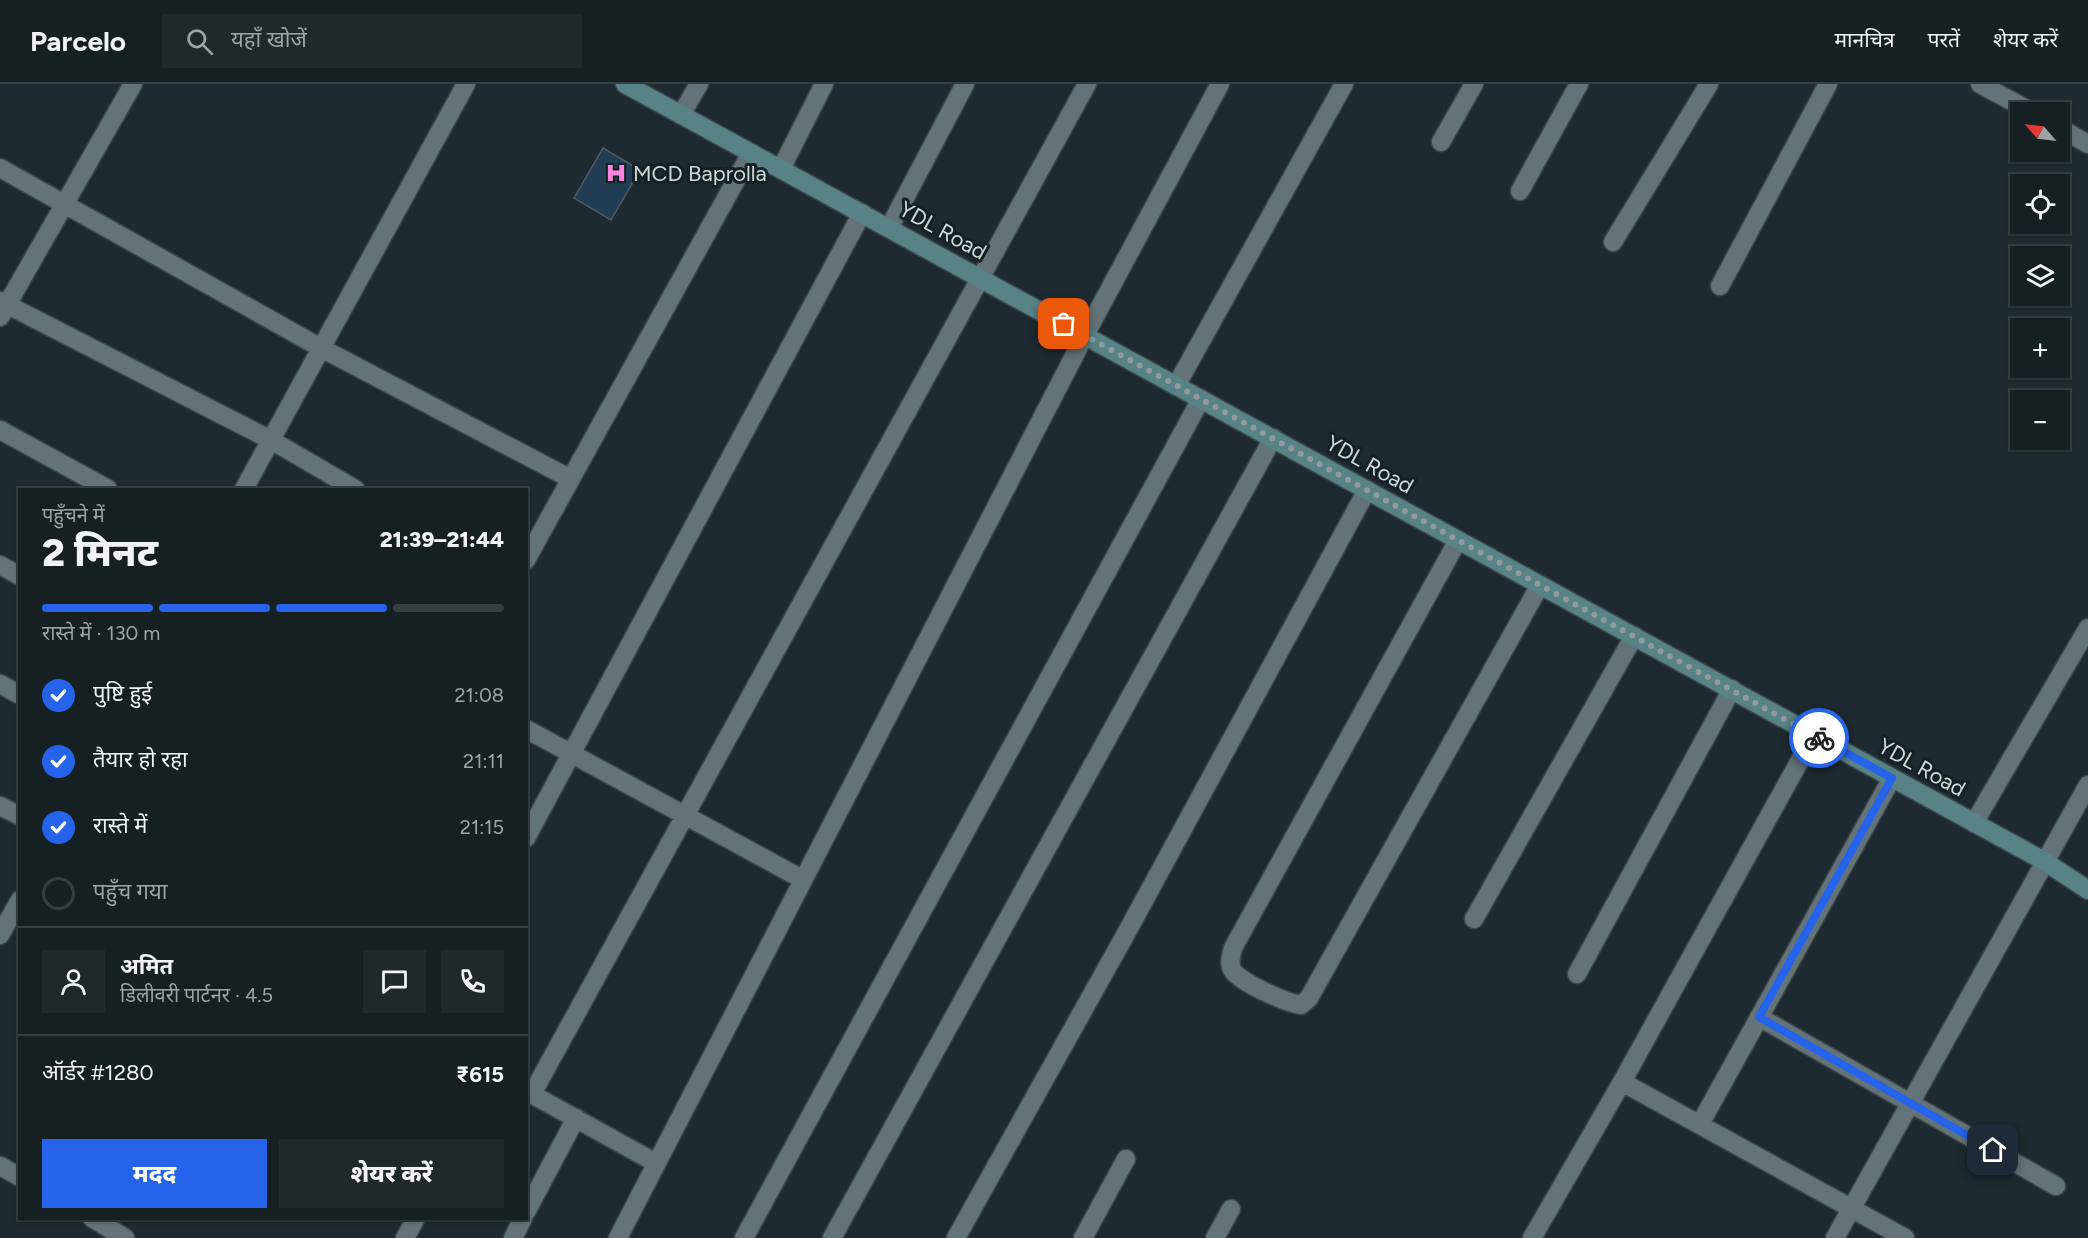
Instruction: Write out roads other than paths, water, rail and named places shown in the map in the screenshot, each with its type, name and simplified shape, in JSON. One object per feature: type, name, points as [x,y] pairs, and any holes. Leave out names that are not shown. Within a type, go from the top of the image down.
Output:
[{"type":"street","points":[[133,84],[2,308],[271,440],[354,488]]},
{"type":"street","points":[[245,488],[466,84]]},
{"type":"street","name":"YDL Road","points":[[625,84],[2044,861],[2088,890]]},
{"type":"street","points":[[681,115],[699,84]]},
{"type":"street","points":[[781,169],[824,84]]},
{"type":"street","points":[[889,228],[965,84]]},
{"type":"street","points":[[656,1163],[529,1093],[686,813],[1087,84]]},
{"type":"street","points":[[618,1238],[1085,335],[1220,84]]},
{"type":"street","points":[[1176,386],[1344,84]]},
{"type":"street","points":[[1442,142],[1474,84]]},
{"type":"street","points":[[1520,191],[1579,84]]},
{"type":"street","points":[[1613,242],[1709,84]]},
{"type":"street","points":[[1720,286],[1828,84]]},
{"type":"street","points":[[1980,84],[2013,102]]},
{"type":"street","points":[[2070,134],[2088,144]]},
{"type":"street","points":[[528,556],[752,153]]},
{"type":"street","points":[[0,168],[321,348],[571,479]]},
{"type":"street","points":[[528,834],[574,753],[862,213]]},
{"type":"street","points":[[744,1238],[1201,399]]},
{"type":"street","points":[[0,430],[106,488]]},
{"type":"street","points":[[832,1238],[1273,438]]},
{"type":"street","points":[[956,1238],[1128,930],[1367,490]]},
{"type":"street","points":[[1458,540],[1233,948],[1230,961],[1232,970],[1241,977],[1290,1003],[1301,1005],[1309,998],[1540,585]]},
{"type":"street","points":[[0,565],[18,575]]},
{"type":"street","points":[[1974,823],[2088,628]]},
{"type":"street","points":[[1474,919],[1634,636]]},
{"type":"street","points":[[0,684],[18,694]]},
{"type":"street","points":[[1577,975],[1731,689]]},
{"type":"street","points":[[528,730],[686,813],[802,879]]},
{"type":"street","points":[[1532,1238],[1622,1082],[1814,735]]},
{"type":"street","points":[[1700,1124],[1892,778]]},
{"type":"street","points":[[1835,1238],[2088,785]]},
{"type":"street","points":[[0,806],[18,815]]},
{"type":"street","points":[[0,935],[18,904]]},
{"type":"street","points":[[1759,1017],[2056,1186]]},
{"type":"street","points":[[1622,1082],[1905,1238]]},
{"type":"street","points":[[528,1208],[576,1118]]},
{"type":"street","points":[[1083,1238],[1126,1159]]},
{"type":"street","points":[[0,1166],[18,1176]]},
{"type":"street","points":[[1215,1238],[1231,1209]]},
{"type":"street","points":[[95,1220],[125,1238]]},
{"type":"street","points":[[405,1238],[415,1220]]},
{"type":"street","points":[[513,1238],[522,1220]]},
{"type":"place","name":"MCD Baprolla","points":[[616,173]]}]
